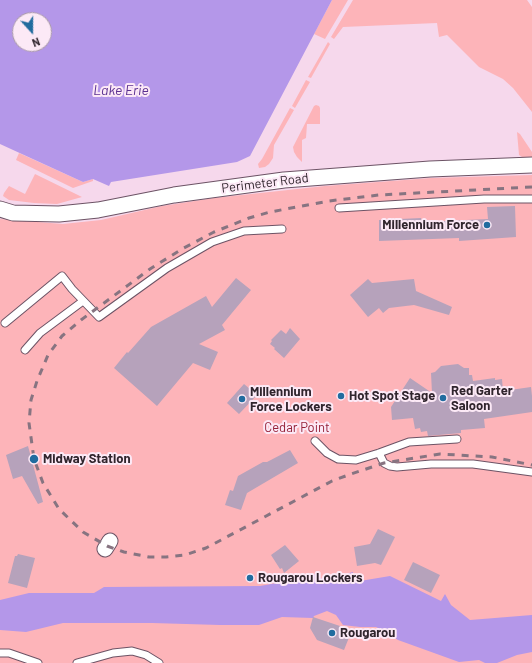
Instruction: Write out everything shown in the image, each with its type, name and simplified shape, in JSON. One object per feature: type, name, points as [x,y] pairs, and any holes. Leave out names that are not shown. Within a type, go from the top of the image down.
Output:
[{"type":"street","name":"Perimeter Road","points":[[0,209],[13,212],[59,214],[98,210],[174,195],[284,180],[532,165]]},
{"type":"lane","points":[[339,208],[484,199],[532,199]]},
{"type":"lane","points":[[5,323],[62,276],[82,300],[99,317],[167,268],[212,242],[244,230],[282,229]]},
{"type":"lane","points":[[25,350],[40,333],[82,300]]},
{"type":"lane","points":[[315,441],[327,453],[338,459],[356,460],[409,442],[458,439]]},
{"type":"lane","points":[[379,453],[384,463],[397,467],[431,464],[473,464],[532,472]]},
{"type":"lane","points":[[77,663],[114,653],[132,651],[146,655],[159,663]]},
{"type":"lane","points":[[0,653],[9,653],[38,663]]},
{"type":"green space","points":[[332,0],[348,0],[325,39],[314,34]]},
{"type":"green space","points":[[353,0],[527,0],[532,7],[532,112],[513,88],[503,79],[479,67],[447,35],[439,37],[437,23],[343,27],[334,39],[331,37]]},
{"type":"green space","points":[[328,42],[330,44],[311,78],[308,77]]},
{"type":"green space","points":[[306,80],[310,82],[295,108],[292,106]]},
{"type":"green space","points":[[316,105],[320,108],[320,124],[307,124],[306,138],[302,140],[302,162],[294,152],[293,147],[314,106]]},
{"type":"green space","points":[[290,108],[294,110],[274,145],[273,158],[265,167],[259,168],[258,164]]},
{"type":"green space","points":[[517,132],[532,152],[532,157],[522,157],[519,155]]},
{"type":"green space","points":[[19,153],[83,182],[93,179],[93,181],[73,188],[16,160]]},
{"type":"green space","points":[[35,174],[82,197],[57,204],[9,200],[3,196],[9,186],[25,194]]},
{"type":"green space","name":"Cedar Point","points":[[532,175],[532,663],[0,663],[0,219],[63,224],[101,220],[162,206],[214,198],[325,186],[431,178]]},
{"type":"water","name":"Lake Erie","points":[[0,0],[332,0],[250,156],[237,162],[111,182],[109,186],[93,179],[83,182],[0,144]]},
{"type":"water","points":[[353,572],[354,582],[390,576],[441,601],[445,594],[451,605],[470,620],[532,615],[532,652],[517,655],[497,663],[485,663],[479,660],[459,662],[398,640],[376,627],[343,625],[336,615],[327,611],[314,616],[313,618],[282,617],[259,625],[63,623],[26,632],[0,630],[0,600],[29,593],[94,593],[104,587],[260,586],[314,574],[324,580]]},
{"type":"building","points":[[515,206],[516,237],[459,241],[459,238],[379,241],[379,220],[421,218],[422,222],[488,219],[487,207]]},
{"type":"building","points":[[236,278],[251,290],[222,325],[225,330],[199,344],[218,352],[210,370],[193,363],[157,406],[114,368],[151,327],[206,296],[212,307]]},
{"type":"building","points":[[368,279],[372,283],[414,279],[416,291],[452,307],[449,315],[414,305],[389,308],[383,313],[379,308],[368,317],[350,295]]},
{"type":"building","points":[[290,328],[300,339],[284,358],[270,344],[272,341],[271,340],[281,330],[286,334]]},
{"type":"building","name":"Red Garter Saloon","points":[[458,364],[464,368],[469,368],[469,375],[472,375],[473,381],[495,378],[495,380],[502,379],[503,391],[531,387],[532,412],[484,419],[485,428],[461,430],[461,433],[428,436],[427,431],[421,432],[420,428],[415,429],[413,418],[392,420],[391,407],[410,378],[432,393],[431,373],[435,372],[441,366]]},
{"type":"building","name":"Millennium Force Lockers","points":[[244,384],[257,395],[239,414],[227,403]]},
{"type":"building","points":[[28,446],[43,502],[38,504],[22,476],[13,479],[6,455]]},
{"type":"building","points":[[290,450],[298,463],[247,493],[241,510],[225,505],[230,490],[233,491],[238,476],[263,462],[267,462]]},
{"type":"building","points":[[378,529],[395,537],[381,565],[375,563],[357,566],[354,547],[370,544]]},
{"type":"building","points":[[285,545],[299,561],[284,573],[282,568],[280,569],[271,555]]},
{"type":"building","points":[[18,554],[35,558],[27,588],[8,583],[15,556]]},
{"type":"building","points":[[413,562],[440,575],[431,593],[404,580]]},
{"type":"building","name":"Rougarou","points":[[313,617],[352,630],[344,650],[317,640],[310,628]]},
{"type":"railway","points":[[532,187],[379,195],[329,201],[270,212],[249,218],[214,232],[182,249],[150,269],[81,320],[62,336],[48,355],[37,381],[31,400],[29,423],[34,459],[43,483],[59,509],[83,532],[107,546],[124,552],[149,557],[185,555],[206,548],[332,481],[384,463],[440,454],[492,457],[532,465]]},
{"type":"place","name":"Millennium Force","points":[[487,225]]},
{"type":"place","name":"Hot Spot Stage","points":[[341,396]]},
{"type":"place","name":"Red Garter Saloon","points":[[443,398]]},
{"type":"place","name":"Millennium Force Lockers","points":[[242,399]]},
{"type":"place","name":"Midway Station","points":[[34,459]]},
{"type":"place","name":"Rougarou Lockers","points":[[250,578]]},
{"type":"place","name":"Rougarou","points":[[332,633]]}]
